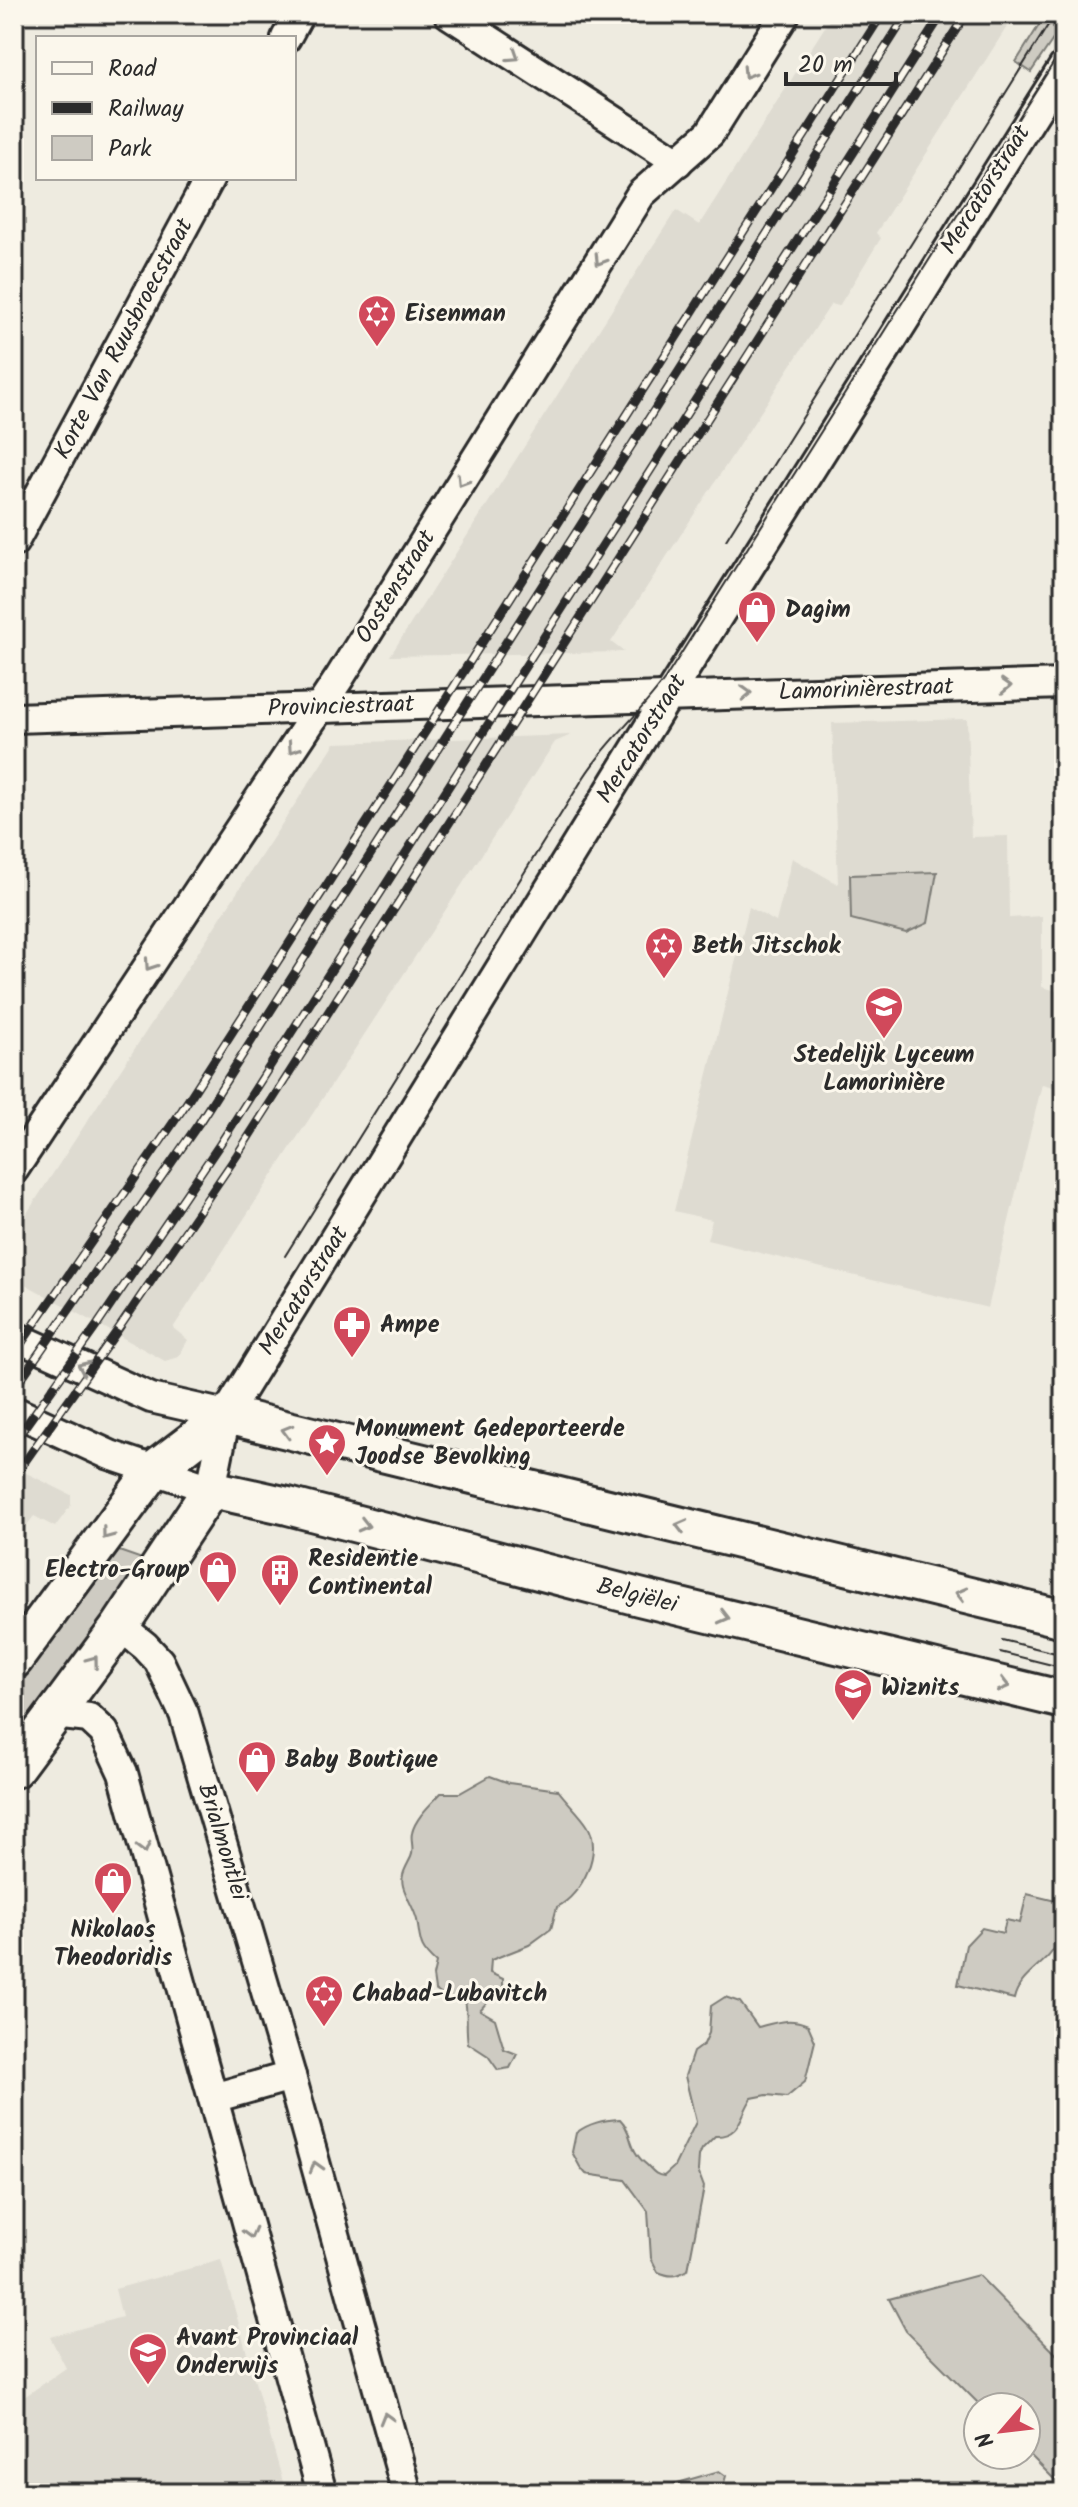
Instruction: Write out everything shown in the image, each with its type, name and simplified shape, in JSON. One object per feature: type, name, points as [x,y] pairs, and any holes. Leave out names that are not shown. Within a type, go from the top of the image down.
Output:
[{"type":"street","points":[[287,36],[299,14]]},
{"type":"street","points":[[449,14],[678,162]]},
{"type":"street","name":"Oostenstraat","points":[[14,1169],[320,707],[641,194],[710,133],[785,14]]},
{"type":"street","name":"Mercatorstraat","points":[[14,1769],[120,1626],[211,1489],[226,1415],[668,696],[1064,66]]},
{"type":"street","name":"Korte Van Ruusbroecstraat","points":[[14,542],[209,180]]},
{"type":"street","name":"Lamorinièrestraat","points":[[668,696],[1064,684]]},
{"type":"street","name":"Provinciestraat","points":[[14,718],[668,696]]},
{"type":"street","points":[[14,1336],[151,1398],[1064,1619]]},
{"type":"street","points":[[14,1411],[110,1455],[211,1489]]},
{"type":"street","name":"Mercatorstraat","points":[[14,1660],[153,1471],[226,1415]]},
{"type":"street","name":"Belgiëlei","points":[[211,1489],[1064,1700]]},
{"type":"street","name":"Brialmontlei","points":[[120,1626],[159,1661],[184,1714],[291,2076],[407,2493]]},
{"type":"street","points":[[54,1714],[89,1718],[104,1732],[123,1773],[322,2493]]},
{"type":"street","points":[[213,2098],[291,2076]]},
{"type":"shaded area","points":[[833,14],[1015,14],[876,233],[881,238],[839,306],[831,304],[611,642],[624,652],[390,656],[676,210],[699,225]]},
{"type":"shaded area","name":"Stedelijk Lyceum Lamorinière","points":[[967,719],[971,837],[1008,836],[1009,918],[1042,916],[1042,987],[1064,993],[1064,1090],[1042,1084],[988,1308],[707,1240],[712,1220],[674,1211],[749,907],[776,922],[792,858],[838,884],[832,723]]},
{"type":"shaded area","points":[[571,735],[555,742],[173,1328],[188,1340],[178,1357],[165,1361],[14,1278],[14,1233],[335,743]]},
{"type":"shaded area","points":[[14,1467],[71,1495],[71,1505],[55,1527],[34,1516],[14,1542]]},
{"type":"shaded area","name":"Avant Provinciaal Onderwijs","points":[[221,2260],[286,2493],[14,2493],[14,2404],[66,2368],[50,2337],[122,2317],[115,2289]]},
{"type":"green space","points":[[1046,14],[1064,14],[1064,23],[1031,72],[1016,62]]},
{"type":"green space","points":[[937,872],[928,923],[906,933],[851,919],[850,875]]},
{"type":"green space","points":[[119,1551],[145,1560],[14,1742],[14,1693]]},
{"type":"green space","points":[[490,1776],[509,1783],[558,1790],[587,1825],[593,1847],[588,1871],[575,1893],[557,1907],[551,1929],[529,1945],[491,1960],[490,1973],[503,1979],[503,1994],[488,2001],[480,2010],[495,2019],[504,2049],[517,2054],[510,2068],[498,2070],[488,2056],[468,2043],[464,1996],[448,1999],[435,1990],[433,1976],[436,1963],[421,1944],[416,1916],[402,1882],[412,1854],[414,1827],[424,1811],[441,1793],[460,1793]]},
{"type":"green space","points":[[1027,1894],[1064,1903],[1061,1933],[1054,1950],[1022,1983],[1014,1999],[958,1985],[966,1945],[982,1928],[1003,1933],[1006,1920],[1020,1923]]},
{"type":"green space","points":[[725,1997],[740,2002],[758,2027],[795,2021],[808,2025],[815,2041],[805,2082],[787,2097],[767,2095],[752,2098],[735,2129],[715,2136],[702,2149],[698,2171],[704,2187],[688,2270],[666,2275],[658,2272],[651,2258],[648,2211],[625,2180],[586,2174],[572,2152],[576,2133],[596,2123],[620,2119],[636,2153],[653,2171],[664,2176],[674,2167],[696,2122],[685,2076],[693,2052],[704,2044],[709,2033],[711,2006]]},
{"type":"green space","points":[[978,2275],[1064,2362],[1064,2489],[1042,2467],[1042,2391],[966,2391],[906,2331],[889,2299]]},
{"type":"green space","points":[[719,2471],[726,2476],[721,2493],[669,2493],[667,2486]]},
{"type":"tram line","points":[[726,540],[1055,14]]},
{"type":"tram line","points":[[285,1256],[584,777],[665,679],[1064,46]]},
{"type":"tram line","points":[[1002,1640],[1064,1655]]},
{"type":"tram line","points":[[1000,1652],[1064,1668]]},
{"type":"railway","points":[[14,1354],[182,1110],[882,14]]},
{"type":"railway","points":[[14,1389],[199,1123],[907,14]]},
{"type":"railway","points":[[14,1442],[220,1144],[942,14]]},
{"type":"railway","points":[[14,1477],[237,1155],[966,14]]},
{"type":"place","name":"Eisenman","points":[[377,348]]},
{"type":"place","name":"Dagim","points":[[757,644]]},
{"type":"place","name":"Beth Jitschok","points":[[664,980]]},
{"type":"place","name":"Stedelijk Lyceum Lamorinière","points":[[884,1040]]},
{"type":"place","name":"Ampe","points":[[352,1359]]},
{"type":"place","name":"Monument Gedeporteerde Joodse Bevolking","points":[[327,1477]]},
{"type":"place","name":"Electro-Group","points":[[218,1604]]},
{"type":"place","name":"Residentie Continental","points":[[280,1607]]},
{"type":"place","name":"Wiznits","points":[[853,1722]]},
{"type":"place","name":"Baby Boutique","points":[[257,1794]]},
{"type":"place","name":"Nikolaos Theodoridis","points":[[113,1915]]},
{"type":"place","name":"Chabad-Lubavitch","points":[[324,2028]]},
{"type":"place","name":"Avant Provinciaal Onderwijs","points":[[148,2386]]}]
